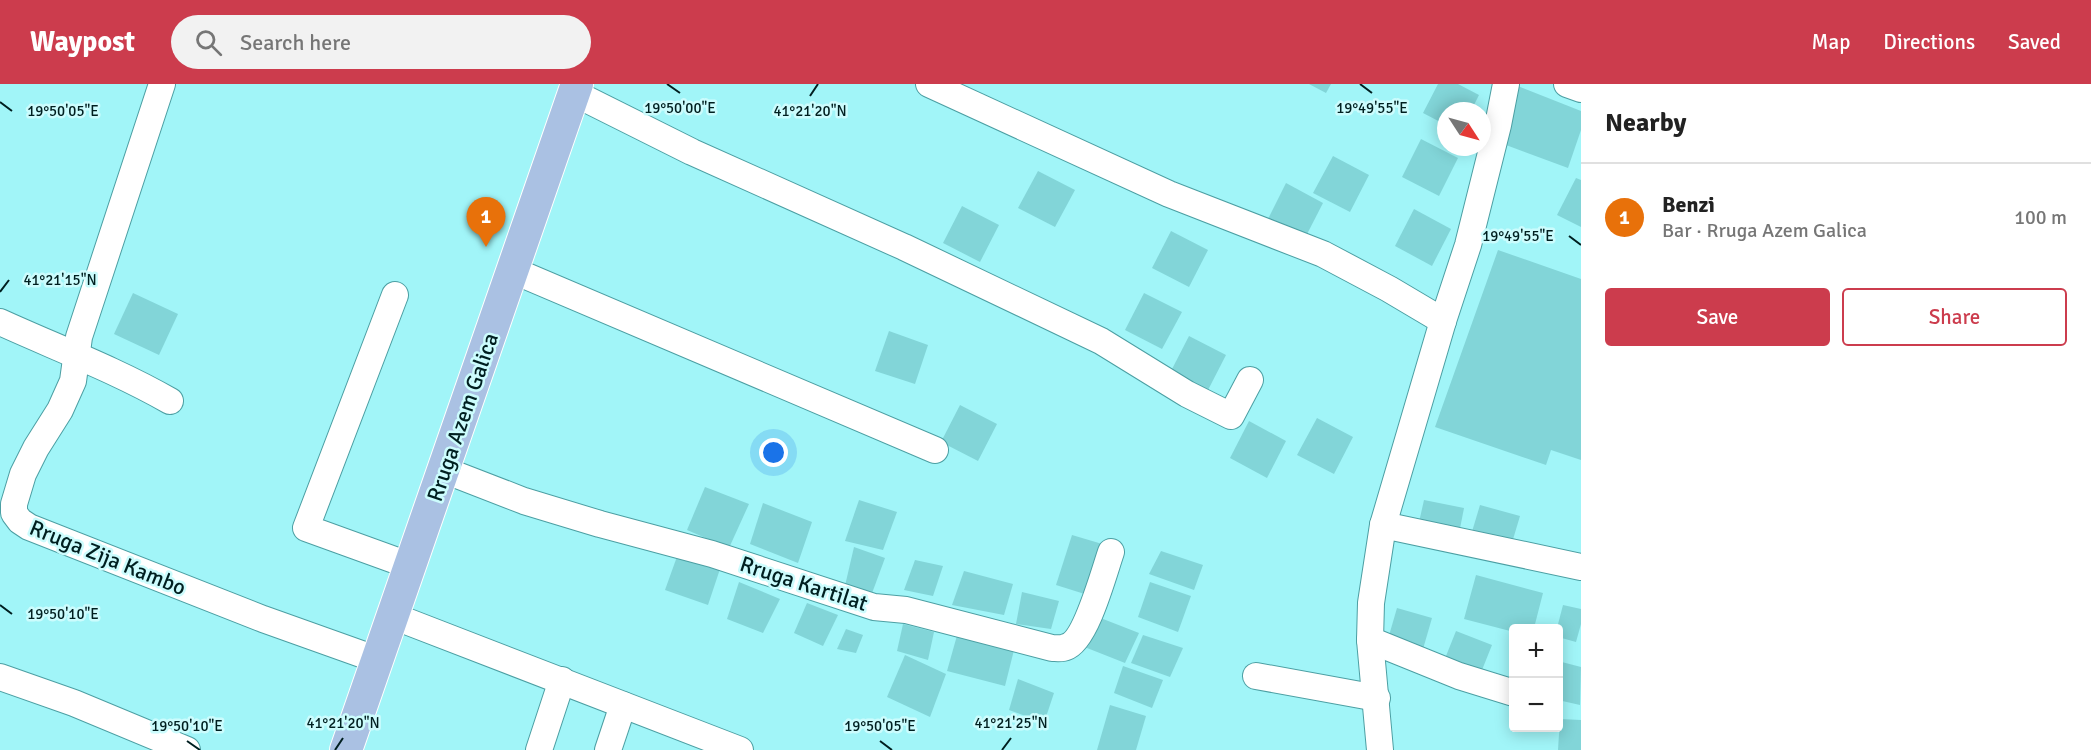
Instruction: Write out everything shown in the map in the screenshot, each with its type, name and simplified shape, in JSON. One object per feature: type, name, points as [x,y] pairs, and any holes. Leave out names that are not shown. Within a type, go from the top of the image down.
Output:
[{"type":"main road","name":"Rruga Azem Galica","points":[[346,750],[575,88]]},
{"type":"street","name":"Rruga Zija Kambo","points":[[162,84],[79,337],[73,381],[60,410],[23,474],[14,504],[14,513],[29,527],[163,581],[378,660]]},
{"type":"street","points":[[929,84],[1169,194],[1323,254],[1443,321]]},
{"type":"street","points":[[1380,750],[1370,640],[1372,591],[1383,525],[1443,321],[1468,245],[1506,84]]},
{"type":"street","points":[[1568,84],[1581,89]]},
{"type":"street","points":[[575,88],[692,152],[903,247],[1101,341],[1186,394],[1231,416],[1250,380]]},
{"type":"street","points":[[512,270],[935,450]]},
{"type":"street","points":[[395,295],[306,528],[411,566]]},
{"type":"street","points":[[0,322],[76,357],[123,375],[170,401]]},
{"type":"street","name":"Rruga Kartilat","points":[[444,470],[524,501],[712,554],[874,607],[906,610],[1052,648],[1066,647],[1075,641],[1090,615],[1111,552]]},
{"type":"street","points":[[1383,525],[1581,567]]},
{"type":"street","points":[[393,616],[740,750]]},
{"type":"street","points":[[1370,640],[1459,676],[1509,691]]},
{"type":"street","points":[[1256,676],[1377,698]]},
{"type":"street","points":[[0,677],[74,703],[188,750]]},
{"type":"street","points":[[538,750],[562,680]]},
{"type":"street","points":[[608,750],[623,705]]},
{"type":"building","points":[[1309,84],[1331,84],[1326,93]]},
{"type":"building","points":[[1438,84],[1458,84],[1479,95],[1476,102],[1437,102],[1437,120],[1423,113]]},
{"type":"building","points":[[1515,85],[1581,111],[1581,130],[1568,168],[1506,145]]},
{"type":"building","points":[[1421,139],[1437,147],[1437,156],[1458,158],[1439,196],[1402,177]]},
{"type":"building","points":[[1333,156],[1369,175],[1350,212],[1313,193]]},
{"type":"building","points":[[1038,171],[1075,190],[1055,227],[1018,208]]},
{"type":"building","points":[[1576,178],[1581,180],[1581,227],[1557,215]]},
{"type":"building","points":[[1286,183],[1323,203],[1304,240],[1267,221]]},
{"type":"building","points":[[962,206],[999,225],[980,262],[943,243]]},
{"type":"building","points":[[1414,209],[1451,229],[1432,266],[1395,246]]},
{"type":"building","points":[[1171,231],[1208,250],[1189,287],[1152,268]]},
{"type":"building","points":[[1498,250],[1581,279],[1581,460],[1551,450],[1546,465],[1435,427]]},
{"type":"building","points":[[133,293],[178,314],[159,355],[114,334]]},
{"type":"building","points":[[1144,293],[1182,312],[1162,349],[1125,330]]},
{"type":"building","points":[[889,331],[928,345],[915,384],[875,371]]},
{"type":"building","points":[[1189,336],[1226,355],[1207,392],[1170,373]]},
{"type":"building","points":[[960,405],[997,424],[978,461],[941,442]]},
{"type":"building","points":[[1317,418],[1353,437],[1334,474],[1297,455]]},
{"type":"building","points":[[1249,421],[1286,441],[1267,478],[1230,458]]},
{"type":"building","points":[[705,487],[749,504],[729,548],[687,530]]},
{"type":"building","points":[[859,500],[897,512],[883,550],[845,541]]},
{"type":"building","points":[[1424,500],[1464,508],[1456,549],[1415,540]]},
{"type":"building","points":[[763,503],[812,522],[798,563],[750,544]]},
{"type":"building","points":[[1480,505],[1520,516],[1508,556],[1468,545]]},
{"type":"building","points":[[1072,535],[1109,546],[1091,596],[1056,585]]},
{"type":"building","points":[[854,547],[885,558],[871,596],[844,590]]},
{"type":"building","points":[[679,551],[721,566],[708,605],[665,590]]},
{"type":"building","points":[[1161,551],[1203,565],[1194,590],[1149,574]]},
{"type":"building","points":[[915,560],[943,566],[933,596],[904,590]]},
{"type":"building","points":[[964,571],[1013,584],[1004,615],[952,605]]},
{"type":"building","points":[[1476,575],[1543,593],[1535,624],[1509,624],[1509,631],[1464,619]]},
{"type":"building","points":[[739,582],[780,599],[763,633],[727,619]]},
{"type":"building","points":[[1150,582],[1191,596],[1178,632],[1138,617]]},
{"type":"building","points":[[1022,592],[1059,601],[1051,629],[1016,624]]},
{"type":"building","points":[[807,603],[838,615],[823,646],[794,633]]},
{"type":"building","points":[[1563,605],[1581,609],[1581,624],[1576,642],[1563,638],[1563,624],[1558,624]]},
{"type":"building","points":[[1397,608],[1432,618],[1423,649],[1388,639]]},
{"type":"building","points":[[1098,617],[1139,633],[1125,663],[1082,646]]},
{"type":"building","points":[[903,624],[934,632],[928,660],[897,651]]},
{"type":"building","points":[[846,629],[863,635],[856,653],[837,649]]},
{"type":"building","points":[[1456,631],[1492,645],[1480,675],[1444,661]]},
{"type":"building","points":[[958,632],[1014,650],[1005,686],[947,671]]},
{"type":"building","points":[[1143,635],[1183,648],[1170,677],[1131,663]]},
{"type":"building","points":[[905,655],[946,674],[930,717],[887,697]]},
{"type":"building","points":[[1563,662],[1581,667],[1580,705],[1563,701]]},
{"type":"building","points":[[1123,666],[1163,680],[1152,708],[1114,693]]},
{"type":"building","points":[[1018,679],[1054,693],[1044,723],[1009,710]]},
{"type":"building","points":[[1110,705],[1146,716],[1136,750],[1097,750]]},
{"type":"building","points":[[1563,719],[1581,720],[1581,750],[1558,750],[1559,732],[1563,732]]},
{"type":"place","name":"Benzi","points":[[486,247]]}]
